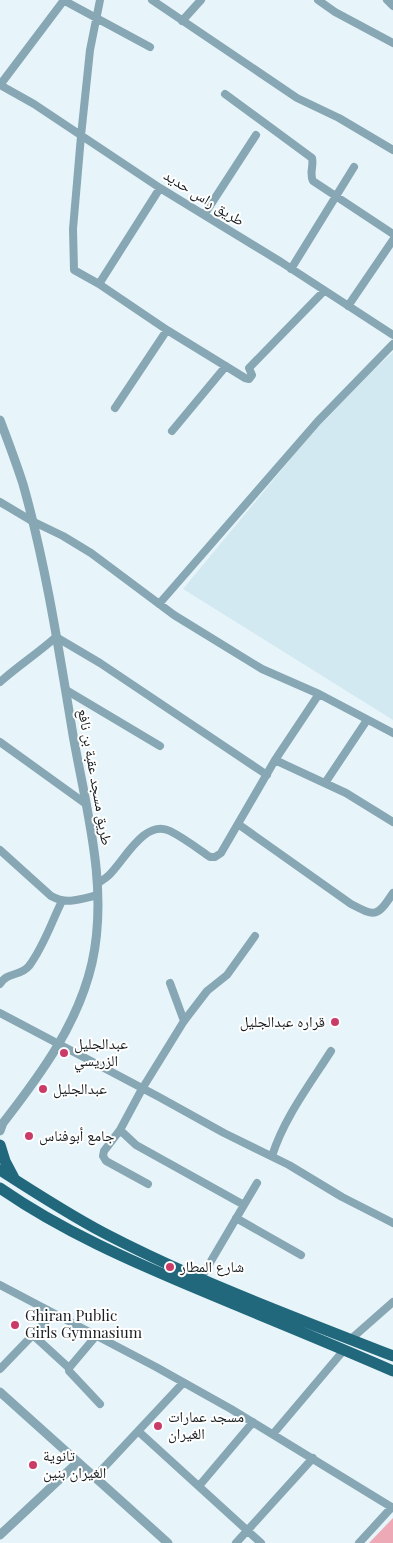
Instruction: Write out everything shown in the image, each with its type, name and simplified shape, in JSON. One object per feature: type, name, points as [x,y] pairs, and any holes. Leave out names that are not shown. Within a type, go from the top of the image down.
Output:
[{"type":"main road","points":[[0,1145],[14,1180]]},
{"type":"main road","points":[[0,1170],[71,1215],[106,1234],[201,1278],[393,1356]]},
{"type":"main road","points":[[1,1189],[34,1210],[118,1255],[393,1371]]},
{"type":"street","points":[[0,85],[64,0],[150,47]]},
{"type":"street","points":[[100,0],[90,50],[73,229],[73,267],[77,274],[99,284],[167,330],[245,378],[252,377],[249,368],[324,291]]},
{"type":"street","points":[[152,0],[297,98],[339,118],[393,150]]},
{"type":"street","points":[[182,21],[201,0]]},
{"type":"street","points":[[318,0],[334,12],[393,43]]},
{"type":"street","points":[[387,0],[393,6]]},
{"type":"street","name":"طريق راس حديد","points":[[0,85],[34,104],[160,188],[393,335]]},
{"type":"street","points":[[225,94],[312,158],[310,175],[313,181],[393,234]]},
{"type":"street","points":[[204,215],[256,135]]},
{"type":"street","points":[[291,269],[354,167]]},
{"type":"street","points":[[99,284],[160,188]]},
{"type":"street","points":[[348,306],[393,240]]},
{"type":"street","points":[[115,408],[167,330]]},
{"type":"street","points":[[159,604],[318,421],[393,344]]},
{"type":"street","points":[[172,431],[226,366]]},
{"type":"street","name":"طريق مسجد عقبة بن نافع","points":[[0,420],[20,474],[32,521],[66,690],[98,883],[97,923],[92,962],[76,1011],[59,1045],[1,1126]]},
{"type":"street","points":[[0,502],[96,556],[201,633],[262,669],[319,694],[393,734]]},
{"type":"street","points":[[0,682],[56,637],[100,663],[267,775]]},
{"type":"street","points":[[66,690],[160,746]]},
{"type":"street","points":[[98,883],[107,877],[145,834],[152,830],[170,831],[210,857],[216,857],[221,853],[275,760],[319,694]]},
{"type":"street","points":[[325,783],[367,720]]},
{"type":"street","points":[[0,742],[86,804]]},
{"type":"street","points":[[275,760],[346,793],[393,822]]},
{"type":"street","points":[[238,824],[351,904],[369,913],[375,913],[380,910],[393,893]]},
{"type":"street","points":[[0,850],[51,896],[62,901],[74,901],[98,895]]},
{"type":"street","points":[[0,984],[6,976],[24,970],[30,965],[48,936],[52,920],[62,901]]},
{"type":"street","points":[[148,1184],[104,1159],[104,1151],[120,1130],[142,1089],[184,1021],[207,991],[227,975],[255,936]]},
{"type":"street","points":[[170,983],[184,1021]]},
{"type":"street","points":[[0,1013],[224,1133],[272,1156],[342,1197],[393,1223]]},
{"type":"street","points":[[272,1156],[278,1139],[294,1110],[331,1051]]},
{"type":"street","points":[[120,1130],[136,1145],[244,1205]]},
{"type":"street","points":[[201,1278],[257,1183]]},
{"type":"street","points":[[236,1218],[301,1255]]},
{"type":"street","points":[[0,1285],[253,1422],[392,1507],[359,1543]]},
{"type":"street","points":[[351,1339],[393,1302]]},
{"type":"street","points":[[0,1369],[53,1314]]},
{"type":"street","points":[[33,1335],[68,1368],[70,1374],[100,1404]]},
{"type":"street","points":[[68,1368],[96,1336]]},
{"type":"street","points":[[273,1434],[344,1350]]},
{"type":"street","points":[[95,1477],[184,1383]]},
{"type":"street","points":[[0,1392],[168,1543]]},
{"type":"street","points":[[199,1486],[253,1422]]},
{"type":"street","points":[[138,1431],[261,1543]]},
{"type":"street","points":[[236,1543],[314,1458]]},
{"type":"street","points":[[1,1533],[78,1462]]},
{"type":"shaded area","points":[[393,352],[393,720],[183,589],[336,404]]},
{"type":"shaded area","points":[[393,1518],[393,1543],[369,1543]]},
{"type":"place","name":"قراره عبدالجليل","points":[[335,1022]]},
{"type":"place","name":"عبدالجليل الزريسي","points":[[64,1053]]},
{"type":"place","name":"عبدالجليل","points":[[43,1089]]},
{"type":"place","name":"جامع أبوفناس","points":[[29,1136]]},
{"type":"place","name":"شارع المطار","points":[[170,1267]]},
{"type":"place","name":"Ghiran Public Girls Gymnasium","points":[[15,1325]]},
{"type":"place","name":"مسجد عمارات الغيران","points":[[158,1426]]},
{"type":"place","name":"تانوية الغيران بنين","points":[[33,1465]]}]
